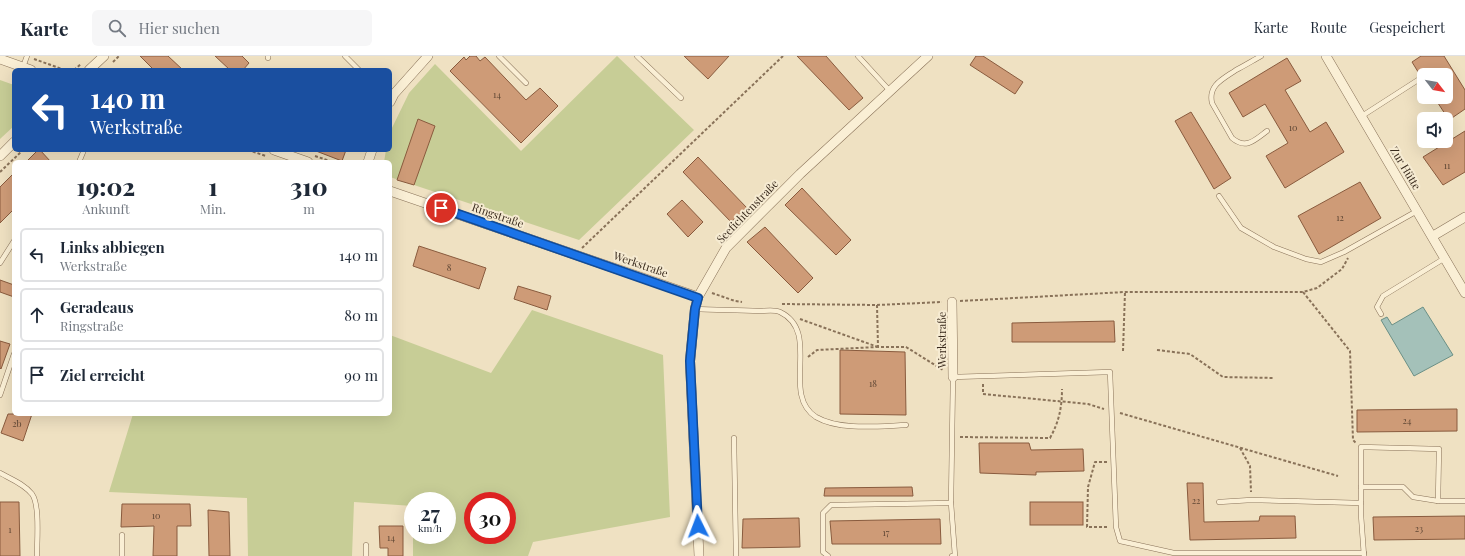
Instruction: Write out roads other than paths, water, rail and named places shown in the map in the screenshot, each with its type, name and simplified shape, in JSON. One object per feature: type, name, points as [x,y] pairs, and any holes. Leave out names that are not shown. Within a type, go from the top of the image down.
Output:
[{"type":"street","points":[[91,68],[104,56]]},
{"type":"street","points":[[392,95],[428,56]]},
{"type":"street","name":"Seefichtenstraße","points":[[699,556],[690,361],[695,309],[700,293],[726,248],[800,174],[928,56]]},
{"type":"street","name":"Zur Hütte","points":[[1326,56],[1433,236],[1465,293]]},
{"type":"street","points":[[0,59],[24,68]]},
{"type":"street","points":[[0,156],[12,144]]},
{"type":"street","points":[[280,152],[302,160]]},
{"type":"street","name":"Ringstraße","points":[[392,192],[576,254]]},
{"type":"street","points":[[1433,236],[1465,217]]},
{"type":"street","name":"Werkstraße","points":[[576,254],[700,293]]},
{"type":"street","name":"Werkstraße","points":[[952,302],[953,373]]},
{"type":"lane","points":[[27,56],[27,68]]},
{"type":"lane","points":[[345,56],[357,68]]},
{"type":"lane","points":[[499,56],[526,83]]},
{"type":"lane","points":[[637,56],[681,98]]},
{"type":"lane","points":[[858,56],[890,91]]},
{"type":"lane","points":[[1261,56],[1221,80],[1213,90],[1211,97],[1212,103],[1225,126],[1232,138],[1237,142],[1249,144],[1268,131]]},
{"type":"lane","points":[[1362,116],[1417,81]]},
{"type":"lane","points":[[1219,196],[1241,228],[1274,247],[1300,257],[1321,262],[1354,246],[1417,211]]},
{"type":"lane","points":[[0,263],[12,244]]},
{"type":"lane","points":[[1381,314],[1377,307],[1383,296],[1445,258]]},
{"type":"lane","points":[[695,309],[779,311],[793,321],[799,335],[800,385],[804,405],[816,416],[830,422],[852,426],[906,425]]},
{"type":"lane","points":[[0,396],[12,360]]},
{"type":"lane","points":[[952,556],[955,556],[951,503],[953,373],[983,376],[1110,372],[1116,527],[1120,541],[1174,553],[1364,554],[1360,447],[1439,449],[1438,501]]},
{"type":"lane","points":[[734,438],[736,556]]},
{"type":"lane","points":[[0,473],[23,485],[32,494],[37,504],[38,556]]},
{"type":"lane","points":[[1361,487],[1403,487],[1413,497],[1438,501],[1465,501]]},
{"type":"lane","points":[[1219,502],[1251,500],[1361,503]]},
{"type":"lane","points":[[828,556],[823,552],[823,513],[831,505],[951,503]]},
{"type":"lane","points":[[122,535],[122,556]]},
{"type":"lane","points":[[366,545],[366,556]]},
{"type":"water","points":[[1423,307],[1453,355],[1414,376],[1381,320],[1387,317],[1392,325]]}]
